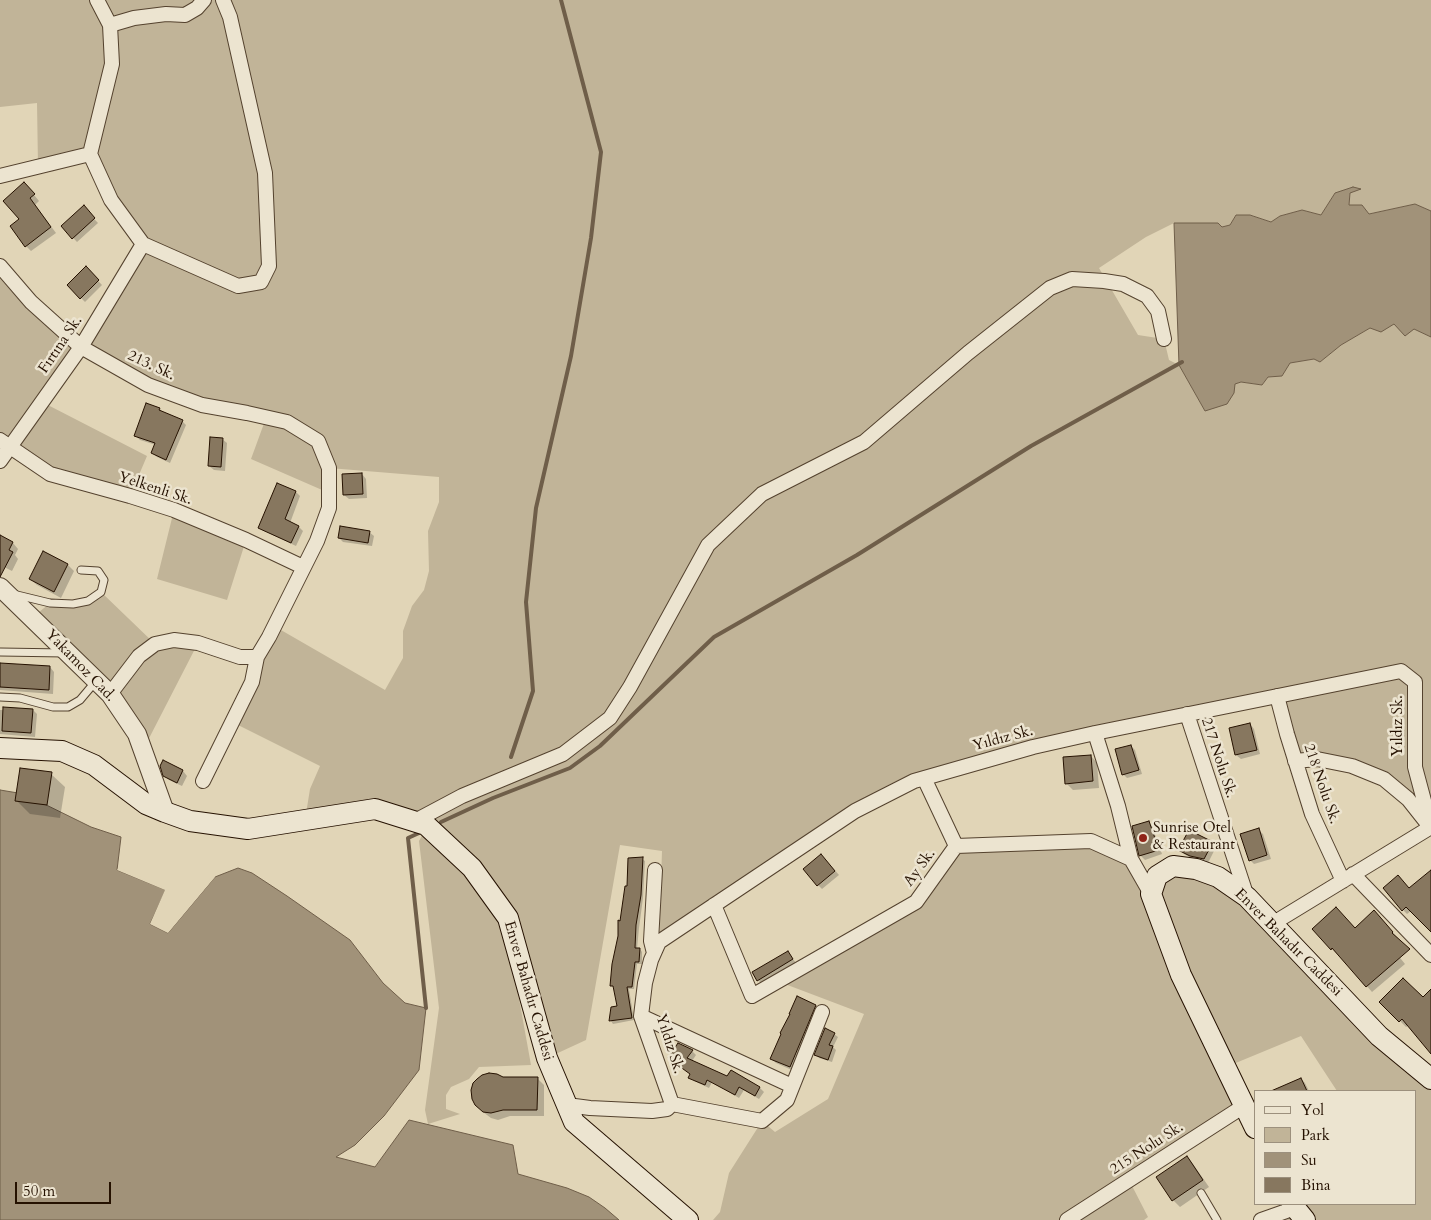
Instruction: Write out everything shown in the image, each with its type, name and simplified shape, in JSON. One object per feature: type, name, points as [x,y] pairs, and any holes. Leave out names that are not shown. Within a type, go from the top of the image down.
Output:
[{"type":"main road","name":"Enver Bahadır Caddesi","points":[[0,748],[62,751],[94,765],[146,804],[190,821],[248,828],[374,809],[419,822],[472,868],[508,918],[547,1058],[574,1122],[688,1220]]},
{"type":"main road","name":"Enver Bahadır Caddesi","points":[[1151,894],[1157,876],[1173,866],[1196,869],[1218,877],[1246,897],[1380,1036],[1431,1079]]},
{"type":"main road","points":[[1151,894],[1181,975],[1254,1126]]},
{"type":"street","points":[[97,0],[110,25],[112,64],[90,154],[111,200],[143,244],[238,286],[262,282],[269,266],[265,173],[230,17],[223,0]]},
{"type":"street","points":[[110,25],[134,18],[166,14],[184,15],[197,8],[204,0]]},
{"type":"street","points":[[0,176],[90,154]]},
{"type":"street","name":"Fırtına Sk.","points":[[0,461],[5,444],[80,347],[143,244]]},
{"type":"street","name":"213. Sk.","points":[[0,266],[31,302],[80,347],[148,385],[202,405],[287,422],[318,441],[329,468],[328,508],[317,541],[303,567]]},
{"type":"street","points":[[419,822],[462,796],[562,754],[610,718],[630,687],[708,546],[762,494],[864,442],[968,353],[1050,288],[1072,279],[1123,284],[1147,296],[1158,311],[1164,339]]},
{"type":"street","name":"Yelkenli Sk.","points":[[5,444],[50,474],[174,510],[246,540],[303,567]]},
{"type":"street","points":[[204,781],[252,682],[257,657],[303,567]]},
{"type":"street","name":"Yakamoz Cad.","points":[[3,590],[110,694],[137,734],[165,812]]},
{"type":"street","points":[[110,694],[138,656],[155,644],[174,640],[198,643],[240,657],[257,657]]},
{"type":"street","name":"Yıldız Sk.","points":[[672,1104],[641,1016],[645,983],[659,942],[855,811],[914,781],[1034,747],[1095,733],[1401,671],[1416,682],[1415,767],[1431,827]]},
{"type":"street","name":"218 Nolu Sk.","points":[[1277,696],[1312,814],[1348,877],[1431,955]]},
{"type":"street","name":"217 Nolu Sk.","points":[[1187,714],[1246,897]]},
{"type":"street","points":[[1095,733],[1118,806],[1131,859],[1151,894]]},
{"type":"street","points":[[1272,924],[1431,827],[1408,800],[1384,780],[1352,766],[1317,759],[1295,761]]},
{"type":"street","points":[[924,778],[956,846]]},
{"type":"street","name":"Ay Sk.","points":[[714,905],[752,996],[916,902],[956,846],[1092,841],[1131,859]]},
{"type":"street","points":[[654,953],[651,941],[655,870]]},
{"type":"street","points":[[566,1104],[590,1108],[652,1111],[667,1109],[672,1104],[762,1121],[786,1100],[822,1012]]},
{"type":"street","points":[[641,1016],[792,1086]]},
{"type":"street","name":"215 Nolu Sk.","points":[[1067,1220],[1244,1106]]},
{"type":"street","points":[[1262,1220],[1297,1211]]},
{"type":"lane","points":[[3,590],[50,603],[73,604],[88,601],[101,592],[104,580],[98,571],[80,570]]},
{"type":"lane","points":[[0,652],[68,653]]},
{"type":"lane","points":[[0,697],[20,698],[53,707],[68,706],[80,700],[97,681]]},
{"type":"lane","points":[[1201,1194],[1217,1220]]},
{"type":"green space","points":[[0,0],[1431,0],[1431,211],[1415,204],[1368,214],[1349,205],[1350,193],[1335,193],[1321,215],[1302,210],[1280,216],[1271,222],[1251,215],[1236,215],[1230,225],[1222,227],[1218,223],[1174,223],[1146,237],[1099,268],[1138,335],[1164,339],[1169,360],[1179,365],[1205,411],[1234,384],[1241,382],[1262,385],[1268,377],[1282,376],[1290,363],[1314,359],[1320,362],[1341,345],[1370,328],[1394,324],[1414,329],[1431,337],[1431,827],[1384,779],[1295,761],[1277,696],[914,781],[659,942],[662,851],[620,845],[586,1040],[547,1058],[508,918],[426,825],[375,809],[305,820],[310,789],[320,766],[232,722],[274,626],[385,690],[403,658],[403,631],[412,606],[424,590],[429,571],[428,531],[439,502],[439,477],[329,468],[329,493],[251,459],[266,418],[202,405],[81,347],[42,402],[147,456],[130,496],[50,474],[10,448],[0,461],[0,266],[80,347],[143,244],[90,154],[38,166],[37,103],[0,107]]},
{"type":"green space","points":[[174,510],[246,540],[227,600],[157,579]]},
{"type":"green space","points":[[101,592],[155,644],[198,643],[143,750],[137,734],[32,618],[50,603],[73,604]]},
{"type":"green space","points":[[423,834],[445,852],[486,900],[509,943],[531,1065],[479,1067],[469,1079],[451,1087],[446,1095],[446,1109],[460,1114],[428,1124],[425,1110],[439,1008],[419,841]]},
{"type":"green space","points":[[1091,841],[1131,859],[1151,893],[1173,866],[1218,877],[1431,1079],[1431,1220],[1261,1220],[1290,1205],[1416,1205],[1416,1090],[1336,1090],[1301,1036],[1226,1067],[1244,1106],[1129,1180],[1148,1217],[1144,1220],[713,1220],[720,1212],[729,1173],[762,1121],[775,1132],[828,1099],[864,1014],[777,981],[916,902],[956,846]]},
{"type":"water","points":[[1353,187],[1361,189],[1350,193],[1349,205],[1362,205],[1369,214],[1415,204],[1431,211],[1431,337],[1414,329],[1405,336],[1394,324],[1381,332],[1370,328],[1341,345],[1320,362],[1314,359],[1290,363],[1282,376],[1268,377],[1262,385],[1241,382],[1235,384],[1234,393],[1227,404],[1205,411],[1179,365],[1174,223],[1218,223],[1222,227],[1230,225],[1236,215],[1250,215],[1271,222],[1280,216],[1302,210],[1321,215],[1335,193]]},
{"type":"water","points":[[0,790],[24,794],[91,827],[121,837],[117,870],[166,890],[150,924],[168,933],[215,877],[238,868],[252,873],[350,940],[383,983],[405,1003],[426,1008],[419,1070],[384,1116],[355,1145],[336,1157],[375,1167],[409,1120],[513,1145],[518,1174],[567,1188],[589,1197],[619,1220],[0,1220]]},
{"type":"pier","points":[[120,865],[120,868],[168,889],[154,923],[167,930],[213,875],[216,874],[168,933],[150,924],[165,890],[117,870]]},
{"type":"building","points":[[24,182],[35,194],[30,198],[51,227],[25,247],[10,226],[19,219],[3,201]]},
{"type":"building","points":[[84,205],[95,218],[72,239],[61,226]]},
{"type":"building","points":[[86,266],[99,280],[80,299],[67,285]]},
{"type":"building","points":[[146,403],[183,420],[166,460],[151,453],[155,443],[134,436]]},
{"type":"building","points":[[210,437],[223,438],[221,467],[208,466]]},
{"type":"building","points":[[362,473],[363,494],[343,495],[342,474]]},
{"type":"building","points":[[277,483],[296,491],[285,519],[299,526],[291,543],[258,528]]},
{"type":"building","points":[[340,526],[370,531],[368,543],[338,538]]},
{"type":"building","points":[[0,535],[13,542],[9,550],[13,552],[0,577]]},
{"type":"building","points":[[43,551],[68,564],[54,592],[29,579]]},
{"type":"building","points":[[0,663],[50,666],[49,690],[0,687]]},
{"type":"building","points":[[3,707],[33,709],[31,733],[2,731]]},
{"type":"building","points":[[1250,723],[1257,750],[1235,755],[1229,728]]},
{"type":"building","points":[[1131,745],[1139,770],[1122,775],[1115,749]]},
{"type":"building","points":[[1091,755],[1093,781],[1065,784],[1063,757]]},
{"type":"building","points":[[163,760],[183,770],[177,783],[163,776],[160,766]]},
{"type":"building","points":[[20,768],[52,772],[47,805],[15,801]]},
{"type":"building","points":[[1149,821],[1159,850],[1139,856],[1132,826]]},
{"type":"building","points":[[1259,828],[1267,855],[1249,861],[1240,834]]},
{"type":"building","points":[[1189,830],[1213,842],[1204,859],[1190,856],[1178,850]]},
{"type":"building","points":[[821,854],[835,871],[817,886],[803,869]]},
{"type":"building","points":[[643,857],[635,948],[640,948],[639,962],[635,962],[632,987],[627,987],[632,1018],[609,1021],[611,1007],[617,1006],[613,986],[610,986],[612,964],[618,936],[618,920],[620,921],[625,886],[627,886],[628,858]]},
{"type":"building","points":[[1431,870],[1431,932],[1406,907],[1402,911],[1383,888],[1398,875],[1409,888]]},
{"type":"building","points":[[1336,907],[1355,928],[1374,910],[1392,933],[1410,949],[1366,987],[1332,948],[1331,950],[1312,929]]},
{"type":"building","points":[[788,951],[793,959],[757,981],[752,972]]},
{"type":"building","points":[[1403,978],[1423,997],[1431,989],[1431,1054],[1402,1019],[1399,1022],[1379,1002]]},
{"type":"building","points":[[797,996],[816,1005],[790,1067],[770,1059]]},
{"type":"building","points":[[825,1028],[835,1033],[829,1045],[833,1046],[828,1060],[814,1055]]},
{"type":"building","points":[[678,1043],[693,1050],[687,1058],[727,1076],[731,1070],[760,1087],[755,1096],[739,1087],[735,1095],[707,1080],[705,1085],[688,1078],[690,1074],[668,1058]]},
{"type":"building","points":[[489,1073],[503,1077],[538,1077],[537,1110],[483,1112],[475,1105],[471,1090],[473,1083],[477,1079]]},
{"type":"building","points":[[1301,1078],[1307,1090],[1273,1090]]},
{"type":"building","points":[[1187,1156],[1203,1180],[1172,1201],[1156,1177]]},
{"type":"waterway","points":[[511,757],[533,691],[526,602],[536,508],[571,356],[591,238],[601,152],[561,0]]},
{"type":"waterway","points":[[441,822],[493,798],[570,768],[600,746],[714,637],[857,555],[1031,446],[1182,362]]},
{"type":"waterway","points":[[419,833],[408,838],[426,1008]]},
{"type":"place","name":"Sunrise Otel & Restaurant","points":[[1143,838]]}]
